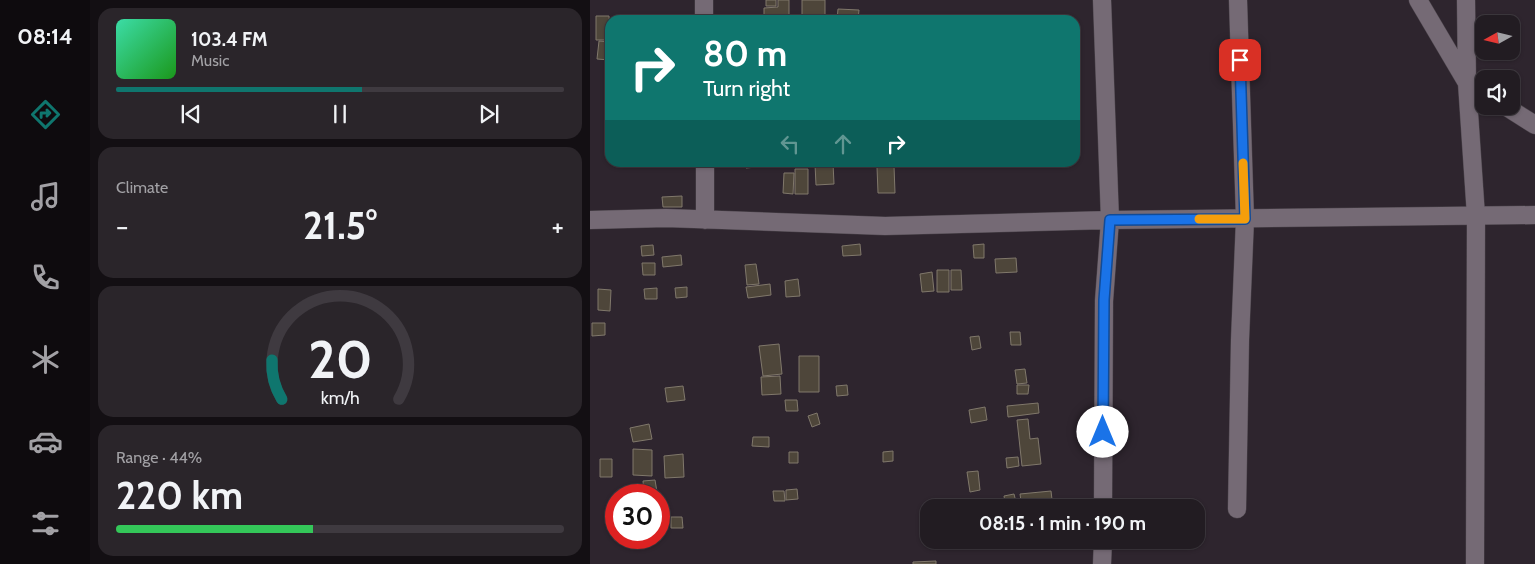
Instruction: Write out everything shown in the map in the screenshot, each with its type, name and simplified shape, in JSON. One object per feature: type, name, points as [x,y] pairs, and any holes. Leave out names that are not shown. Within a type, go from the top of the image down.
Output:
[{"type":"street","points":[[704,0],[704,15]]},
{"type":"street","points":[[1102,0],[1110,220],[1104,300],[1103,499]]},
{"type":"street","points":[[1237,509],[1240,340],[1245,219],[1238,0]]},
{"type":"street","points":[[1418,0],[1467,83],[1475,88]]},
{"type":"street","points":[[1466,0],[1467,83],[1476,216],[1475,564]]},
{"type":"street","points":[[1519,115],[1535,125]]},
{"type":"street","points":[[705,167],[705,220]]},
{"type":"street","points":[[590,220],[666,218],[885,226],[1110,220],[1535,215]]},
{"type":"street","points":[[1102,564],[1103,549]]},
{"type":"building","points":[[766,0],[776,0],[776,6],[766,6]]},
{"type":"building","points":[[778,0],[789,0],[789,15],[764,15],[764,8],[778,7]]},
{"type":"building","points":[[802,0],[825,0],[825,15],[802,15]]},
{"type":"building","points":[[838,9],[859,10],[858,15],[837,15]]},
{"type":"building","points":[[596,16],[605,16],[605,40],[596,40]]},
{"type":"building","points":[[599,41],[605,42],[605,60],[597,59]]},
{"type":"building","points":[[815,167],[833,167],[834,184],[816,185]]},
{"type":"building","points":[[877,167],[894,167],[895,193],[878,193]]},
{"type":"building","points":[[795,169],[808,169],[808,194],[795,194]]},
{"type":"building","points":[[784,173],[794,173],[793,194],[783,193]]},
{"type":"building","points":[[682,196],[682,207],[663,207],[662,197]]},
{"type":"building","points":[[860,244],[861,255],[843,256],[842,246]]},
{"type":"building","points":[[984,244],[984,258],[974,258],[973,245]]},
{"type":"building","points":[[653,245],[654,255],[642,256],[641,246]]},
{"type":"building","points":[[681,255],[682,265],[663,267],[662,257]]},
{"type":"building","points":[[1016,258],[1017,272],[996,273],[995,259]]},
{"type":"building","points":[[642,263],[655,263],[655,275],[643,275]]},
{"type":"building","points":[[756,264],[759,284],[747,285],[745,265]]},
{"type":"building","points":[[937,270],[949,270],[949,292],[937,292]]},
{"type":"building","points":[[951,270],[961,270],[962,290],[951,290]]},
{"type":"building","points":[[932,272],[934,291],[922,292],[920,274]]},
{"type":"building","points":[[798,279],[800,296],[786,297],[785,281]]},
{"type":"building","points":[[770,284],[771,295],[748,298],[746,287]]},
{"type":"building","points":[[687,287],[687,297],[676,298],[675,288]]},
{"type":"building","points":[[657,288],[657,299],[645,299],[644,289]]},
{"type":"building","points":[[598,289],[611,290],[610,311],[598,310]]},
{"type":"building","points":[[592,323],[605,323],[605,335],[592,336]]},
{"type":"building","points":[[1010,332],[1020,332],[1021,345],[1011,345]]},
{"type":"building","points":[[979,336],[981,348],[972,350],[970,337]]},
{"type":"building","points":[[779,344],[782,374],[763,376],[759,346]]},
{"type":"building","points":[[799,356],[819,356],[819,392],[799,392]]},
{"type":"building","points":[[1025,369],[1027,383],[1017,384],[1015,370]]},
{"type":"building","points":[[780,376],[781,394],[762,395],[761,377]]},
{"type":"building","points":[[847,385],[848,395],[837,396],[836,386]]},
{"type":"building","points":[[1017,385],[1029,385],[1028,394],[1017,394]]},
{"type":"building","points":[[683,386],[685,400],[667,402],[665,388]]},
{"type":"building","points":[[785,400],[797,400],[798,411],[786,411]]},
{"type":"building","points":[[1038,403],[1039,413],[1008,417],[1007,406]]},
{"type":"building","points":[[985,407],[987,420],[971,423],[969,410]]},
{"type":"building","points":[[817,413],[820,424],[812,427],[808,416]]},
{"type":"building","points":[[1028,419],[1030,439],[1038,438],[1041,464],[1022,466],[1017,420]]},
{"type":"building","points":[[649,424],[652,439],[633,442],[630,428]]},
{"type":"building","points":[[753,437],[769,437],[769,447],[752,446]]},
{"type":"building","points":[[633,449],[652,450],[652,476],[633,475]]},
{"type":"building","points":[[893,451],[893,461],[883,462],[883,452]]},
{"type":"building","points":[[789,452],[798,452],[798,463],[789,463]]},
{"type":"building","points":[[683,454],[684,477],[665,478],[664,456]]},
{"type":"building","points":[[1018,457],[1019,466],[1007,468],[1006,458]]},
{"type":"building","points":[[600,459],[612,459],[612,477],[600,477]]},
{"type":"building","points":[[978,471],[980,490],[970,492],[967,472]]},
{"type":"building","points":[[655,480],[656,484],[643,484],[643,481]]},
{"type":"building","points":[[797,489],[798,499],[786,500],[786,490]]},
{"type":"building","points":[[773,491],[784,491],[785,501],[774,501]]},
{"type":"building","points":[[1051,491],[1052,499],[1021,499],[1020,494]]},
{"type":"building","points":[[1014,494],[1015,499],[1004,499],[1004,496]]},
{"type":"building","points":[[671,517],[682,517],[683,528],[671,528]]},
{"type":"building","points":[[936,561],[936,564],[913,564],[913,562]]},
{"type":"slow traffic","points":[[1199,219],[1245,219],[1243,163]]},
{"type":"route","points":[[1103,432],[1104,300],[1110,220],[1245,219],[1240,60]]}]
